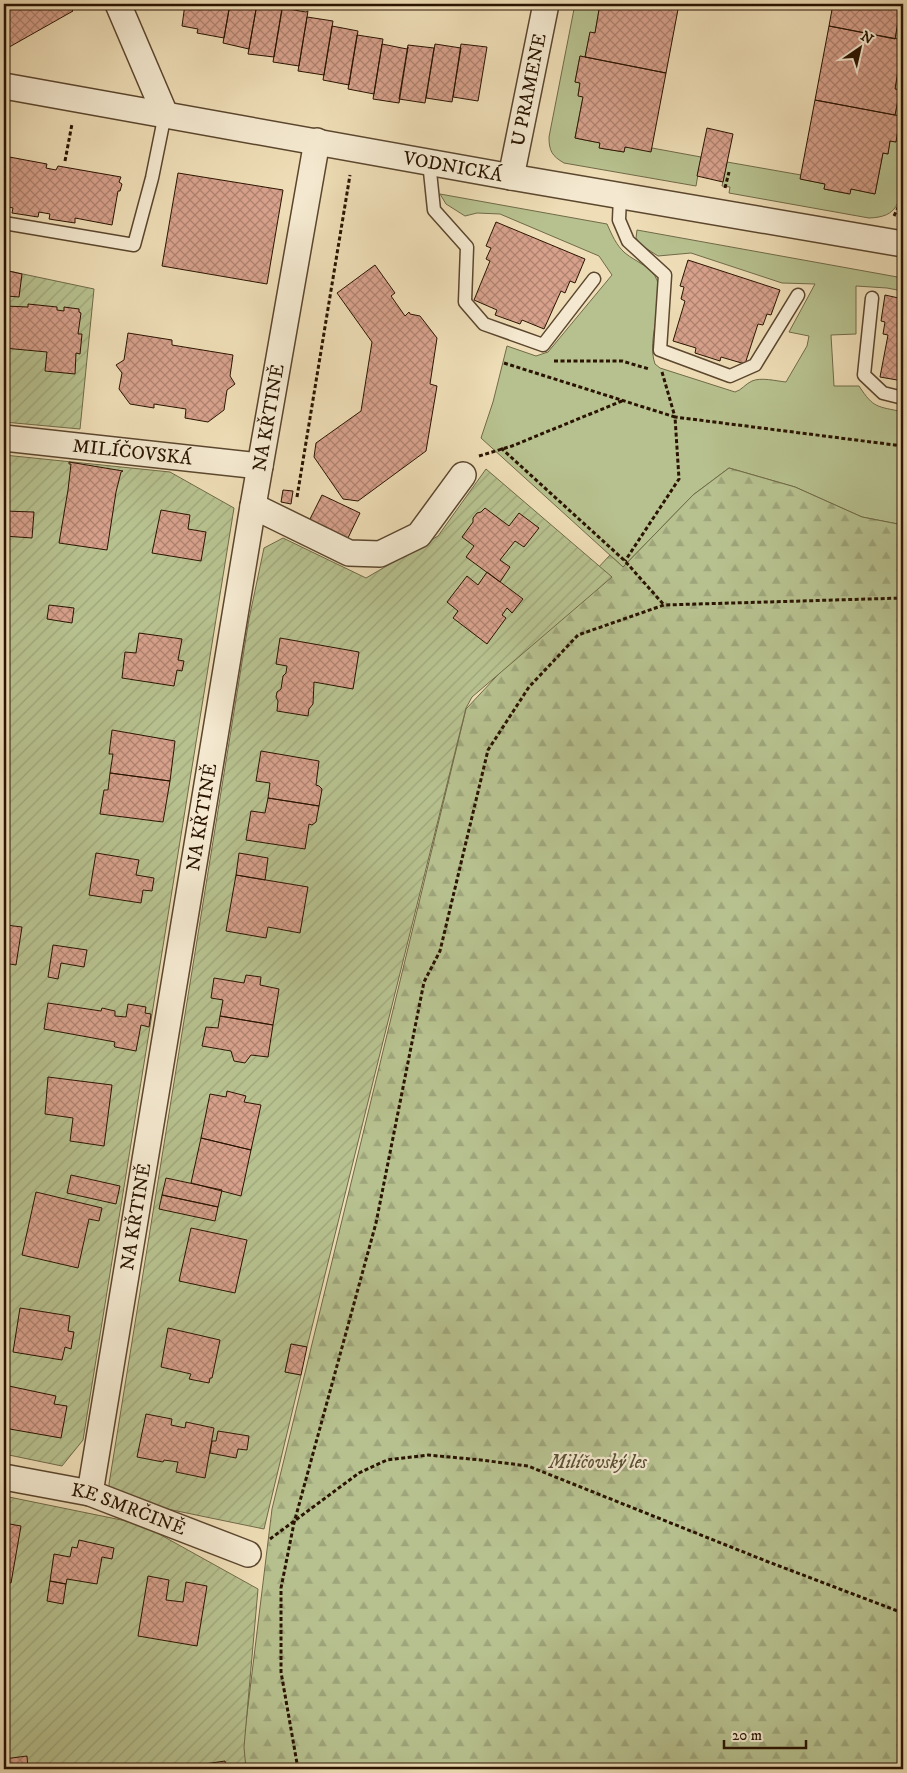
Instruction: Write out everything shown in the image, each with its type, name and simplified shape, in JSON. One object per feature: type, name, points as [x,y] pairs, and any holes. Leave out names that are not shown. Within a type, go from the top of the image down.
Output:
[{"type":"street","points":[[118,4],[165,114]]},
{"type":"street","name":"U PRAMENE","points":[[511,177],[546,4]]},
{"type":"street","name":"VODNICKÁ","points":[[4,86],[165,114],[203,123],[317,141],[511,177],[903,244]]},
{"type":"street","name":"NA KŘTINĚ","points":[[90,1493],[253,506],[317,141]]},
{"type":"street","name":"MILÍČOVSKÁ","points":[[4,438],[260,466]]},
{"type":"street","points":[[253,506],[349,553],[380,554],[419,535],[463,475]]},
{"type":"street","name":"KE SMRČINĚ","points":[[4,1477],[90,1493],[248,1554]]},
{"type":"lane","points":[[4,223],[134,245],[152,178],[165,114]]},
{"type":"lane","points":[[429,162],[434,210],[467,247],[465,302],[484,324],[543,345],[594,279]]},
{"type":"lane","points":[[620,196],[619,220],[628,241],[665,275],[660,350],[730,376],[755,364],[798,295]]},
{"type":"lane","points":[[872,298],[864,374],[883,393],[903,398]]},
{"type":"path","points":[[65,161],[77,99]]},
{"type":"path","points":[[724,195],[729,172]]},
{"type":"path","points":[[292,526],[341,226]]},
{"type":"path","points":[[543,345],[543,360],[558,362],[622,361],[662,372]]},
{"type":"path","points":[[625,561],[680,479],[675,417],[662,372],[660,350]]},
{"type":"path","points":[[504,364],[675,417],[903,446]]},
{"type":"path","points":[[623,401],[512,446],[501,448],[625,561],[664,606]]},
{"type":"path","points":[[298,1769],[281,1672],[281,1588],[294,1523],[376,1223],[424,982],[440,951],[488,750],[529,687],[578,635],[664,606],[903,598]]},
{"type":"path","points":[[248,1554],[294,1523],[359,1473],[387,1460],[428,1455],[528,1466],[738,1550],[903,1613]]},
{"type":"green space","points":[[575,4],[600,4],[595,33],[590,33],[585,57],[580,56],[575,82],[580,83],[578,95],[583,97],[575,138],[600,143],[600,148],[624,152],[625,147],[652,148],[701,157],[696,186],[564,163],[552,153],[549,137]]},
{"type":"green space","points":[[901,4],[903,4],[903,40],[895,39]]},
{"type":"green space","points":[[903,45],[903,178],[896,207],[892,211],[886,215],[869,218],[729,193],[730,187],[722,186],[727,162],[801,175],[801,179],[825,184],[824,189],[849,194],[851,189],[875,194],[883,153],[888,154],[890,141],[896,142],[900,117],[895,115],[900,90],[895,89]]},
{"type":"green space","points":[[440,194],[607,224],[614,240],[622,250],[648,268],[657,280],[659,300],[653,344],[655,364],[660,368],[735,392],[756,380],[764,379],[786,382],[807,346],[809,336],[789,332],[815,284],[782,283],[691,253],[658,256],[641,245],[636,238],[637,230],[903,278],[903,291],[856,286],[856,334],[831,335],[834,386],[859,386],[873,403],[887,409],[903,412],[903,525],[862,517],[795,487],[729,468],[693,495],[623,567],[481,438],[493,402],[507,346],[536,356],[548,352],[612,275],[599,256],[500,214],[477,213],[465,216],[446,204]]},
{"type":"green space","points":[[4,270],[94,289],[80,429],[4,422]]},
{"type":"green space","points":[[4,455],[170,472],[234,508],[83,1440],[62,1466],[4,1454]]},
{"type":"green space","name":"Milíčovský les","points":[[729,468],[795,487],[862,517],[903,525],[903,1769],[245,1769],[243,1747],[272,1509],[466,709],[610,555],[623,567],[693,495]]},
{"type":"green space","points":[[486,469],[612,577],[472,697],[466,708],[307,1347],[291,1344],[285,1372],[301,1375],[264,1529],[119,1499],[110,1495],[109,1484],[249,619],[264,548],[283,538],[366,578],[438,536]]},
{"type":"green space","points":[[4,1496],[141,1524],[258,1589],[244,1747],[246,1769],[4,1769]]},
{"type":"building","points":[[4,4],[18,4],[4,11]]},
{"type":"building","points":[[19,4],[67,4],[73,11],[4,50],[4,12]]},
{"type":"building","points":[[185,4],[230,4],[224,38],[197,33],[198,29],[182,26]]},
{"type":"building","points":[[230,4],[257,4],[249,49],[223,43]]},
{"type":"building","points":[[257,4],[283,4],[274,57],[248,54]]},
{"type":"building","points":[[600,4],[679,4],[666,73],[585,57],[590,32],[595,33]]},
{"type":"building","points":[[833,4],[901,4],[895,39],[829,26]]},
{"type":"building","points":[[282,8],[308,11],[299,66],[273,62]]},
{"type":"building","points":[[307,17],[333,21],[324,75],[298,71]]},
{"type":"building","points":[[332,26],[358,31],[349,85],[323,80]]},
{"type":"building","points":[[829,26],[903,40],[895,89],[900,90],[895,115],[815,100]]},
{"type":"building","points":[[357,35],[383,39],[374,94],[348,89]]},
{"type":"building","points":[[382,44],[407,49],[408,47],[399,103],[373,99]]},
{"type":"building","points":[[435,44],[461,48],[452,102],[426,98]]},
{"type":"building","points":[[461,44],[487,47],[478,101],[453,97]]},
{"type":"building","points":[[408,45],[434,48],[425,103],[399,99]]},
{"type":"building","points":[[580,56],[666,73],[651,152],[625,147],[624,152],[599,148],[600,143],[575,138],[583,97],[578,96],[580,83],[575,82]]},
{"type":"building","points":[[815,100],[900,116],[896,142],[890,141],[888,154],[883,153],[875,194],[851,189],[850,194],[824,189],[825,184],[800,179]]},
{"type":"building","points":[[707,128],[733,134],[723,182],[697,176]]},
{"type":"building","points":[[4,156],[47,164],[46,168],[56,170],[58,166],[121,177],[119,182],[122,184],[120,191],[118,191],[112,225],[75,218],[75,223],[49,219],[50,214],[39,212],[38,217],[12,213],[13,208],[4,206]]},
{"type":"building","points":[[178,173],[283,190],[267,284],[162,266]]},
{"type":"building","points":[[496,222],[585,259],[575,283],[570,281],[565,293],[561,291],[544,329],[522,320],[520,324],[495,315],[497,310],[474,300],[490,261],[486,259],[491,248],[486,246]]},
{"type":"building","points":[[688,260],[780,290],[771,315],[767,314],[763,325],[758,324],[745,364],[721,357],[720,361],[695,353],[696,348],[673,341],[685,301],[681,299],[684,287],[680,286]]},
{"type":"building","points":[[375,265],[395,293],[391,296],[405,316],[409,312],[410,314],[420,316],[437,338],[430,384],[437,386],[426,451],[358,501],[343,499],[314,457],[316,443],[361,411],[372,342],[337,293]]},
{"type":"building","points":[[4,270],[22,274],[19,297],[7,296],[5,306],[28,307],[28,304],[57,307],[57,310],[64,311],[64,307],[79,309],[81,313],[78,334],[82,334],[80,354],[76,353],[75,374],[45,371],[47,352],[4,348]]},
{"type":"building","points":[[885,295],[903,299],[903,381],[880,377],[888,335],[883,334],[885,322],[881,321]]},
{"type":"building","points":[[128,333],[172,340],[172,345],[233,355],[230,376],[235,384],[227,390],[224,410],[208,422],[185,418],[186,409],[154,404],[154,408],[130,404],[119,389],[122,373],[116,365],[124,360]]},
{"type":"building","points":[[69,462],[123,471],[121,472],[116,492],[107,550],[59,543],[68,490],[71,464]]},
{"type":"building","points":[[283,490],[293,491],[291,504],[281,502]]},
{"type":"building","points":[[322,495],[360,513],[347,540],[309,521]]},
{"type":"building","points":[[485,508],[509,526],[519,513],[539,528],[524,547],[515,541],[500,560],[510,567],[500,582],[466,557],[474,546],[462,537],[473,522],[473,518]]},
{"type":"building","points":[[161,510],[190,515],[188,529],[206,532],[201,561],[152,553]]},
{"type":"building","points":[[4,511],[34,512],[32,538],[4,536]]},
{"type":"building","points":[[487,572],[523,599],[512,613],[507,608],[502,615],[506,618],[487,644],[453,618],[458,611],[447,602],[467,576],[478,585]]},
{"type":"building","points":[[49,605],[74,608],[72,623],[47,619]]},
{"type":"building","points":[[139,633],[182,639],[178,660],[184,661],[182,671],[177,670],[174,686],[122,678],[125,652],[136,653]]},
{"type":"building","points":[[280,638],[359,652],[353,689],[314,682],[313,704],[309,709],[308,716],[277,711],[277,692],[281,689],[287,666],[276,664]]},
{"type":"building","points":[[112,730],[175,741],[170,781],[110,773],[113,754],[109,754]]},
{"type":"building","points":[[261,751],[319,761],[316,785],[322,789],[319,806],[268,798],[270,783],[256,781]]},
{"type":"building","points":[[110,773],[170,781],[163,822],[100,814],[104,790],[108,790]]},
{"type":"building","points":[[268,798],[319,806],[316,822],[312,825],[309,824],[305,849],[246,840],[251,811],[265,813]]},
{"type":"building","points":[[96,853],[139,860],[136,875],[154,878],[152,891],[143,890],[141,903],[89,895]]},
{"type":"building","points":[[239,853],[268,858],[265,880],[236,875]]},
{"type":"building","points":[[236,875],[308,887],[300,933],[268,927],[266,938],[226,931]]},
{"type":"building","points":[[6,925],[22,927],[16,965],[4,963]]},
{"type":"building","points":[[53,945],[87,950],[84,967],[61,963],[58,979],[48,977]]},
{"type":"building","points":[[246,975],[261,977],[260,985],[279,989],[273,1025],[220,1016],[223,1000],[211,998],[214,978],[244,983]]},
{"type":"building","points":[[48,1003],[101,1011],[102,1008],[115,1011],[115,1016],[126,1017],[128,1004],[146,1007],[145,1013],[151,1014],[149,1027],[141,1025],[136,1051],[115,1047],[115,1042],[44,1029]]},
{"type":"building","points":[[220,1016],[273,1025],[268,1057],[251,1055],[245,1063],[234,1061],[231,1051],[202,1046],[206,1027],[218,1028]]},
{"type":"building","points":[[48,1077],[112,1085],[104,1146],[70,1141],[73,1118],[45,1114]]},
{"type":"building","points":[[227,1091],[246,1096],[244,1102],[261,1105],[251,1150],[201,1138],[210,1094],[226,1097]]},
{"type":"building","points":[[201,1138],[251,1150],[241,1196],[191,1183]]},
{"type":"building","points":[[71,1175],[120,1186],[116,1204],[67,1193]]},
{"type":"building","points":[[166,1178],[222,1190],[218,1207],[162,1195]]},
{"type":"building","points":[[36,1192],[102,1208],[99,1221],[89,1219],[78,1268],[22,1255]]},
{"type":"building","points":[[162,1195],[218,1207],[215,1221],[159,1209]]},
{"type":"building","points":[[191,1228],[247,1240],[235,1293],[179,1281]]},
{"type":"building","points":[[20,1308],[70,1316],[68,1331],[74,1332],[71,1349],[65,1347],[62,1360],[13,1352]]},
{"type":"building","points":[[168,1328],[220,1340],[212,1378],[210,1378],[209,1383],[189,1379],[191,1374],[161,1367]]},
{"type":"building","points":[[291,1344],[307,1347],[301,1375],[285,1372]]},
{"type":"building","points":[[4,1385],[56,1396],[54,1404],[67,1406],[61,1438],[4,1428]]},
{"type":"building","points":[[146,1414],[172,1419],[171,1425],[185,1428],[186,1422],[214,1428],[205,1478],[176,1472],[178,1462],[164,1460],[163,1462],[137,1457]]},
{"type":"building","points":[[218,1431],[249,1436],[247,1450],[238,1449],[236,1458],[210,1453],[212,1441],[216,1441]]},
{"type":"building","points":[[4,1523],[21,1526],[11,1583],[4,1582]]},
{"type":"building","points":[[79,1540],[114,1548],[112,1559],[102,1557],[97,1584],[67,1579],[66,1584],[50,1581],[54,1554],[70,1557],[72,1547],[77,1548]]},
{"type":"building","points":[[148,1576],[169,1580],[166,1600],[183,1602],[186,1582],[207,1586],[197,1646],[138,1636]]},
{"type":"building","points":[[50,1581],[66,1584],[63,1604],[47,1601]]},
{"type":"building","points":[[27,1756],[28,1769],[4,1769],[4,1759]]},
{"type":"building","points":[[225,1761],[226,1769],[184,1769],[184,1767]]},
{"type":"building","points":[[103,1764],[104,1769],[92,1769],[91,1765]]}]
